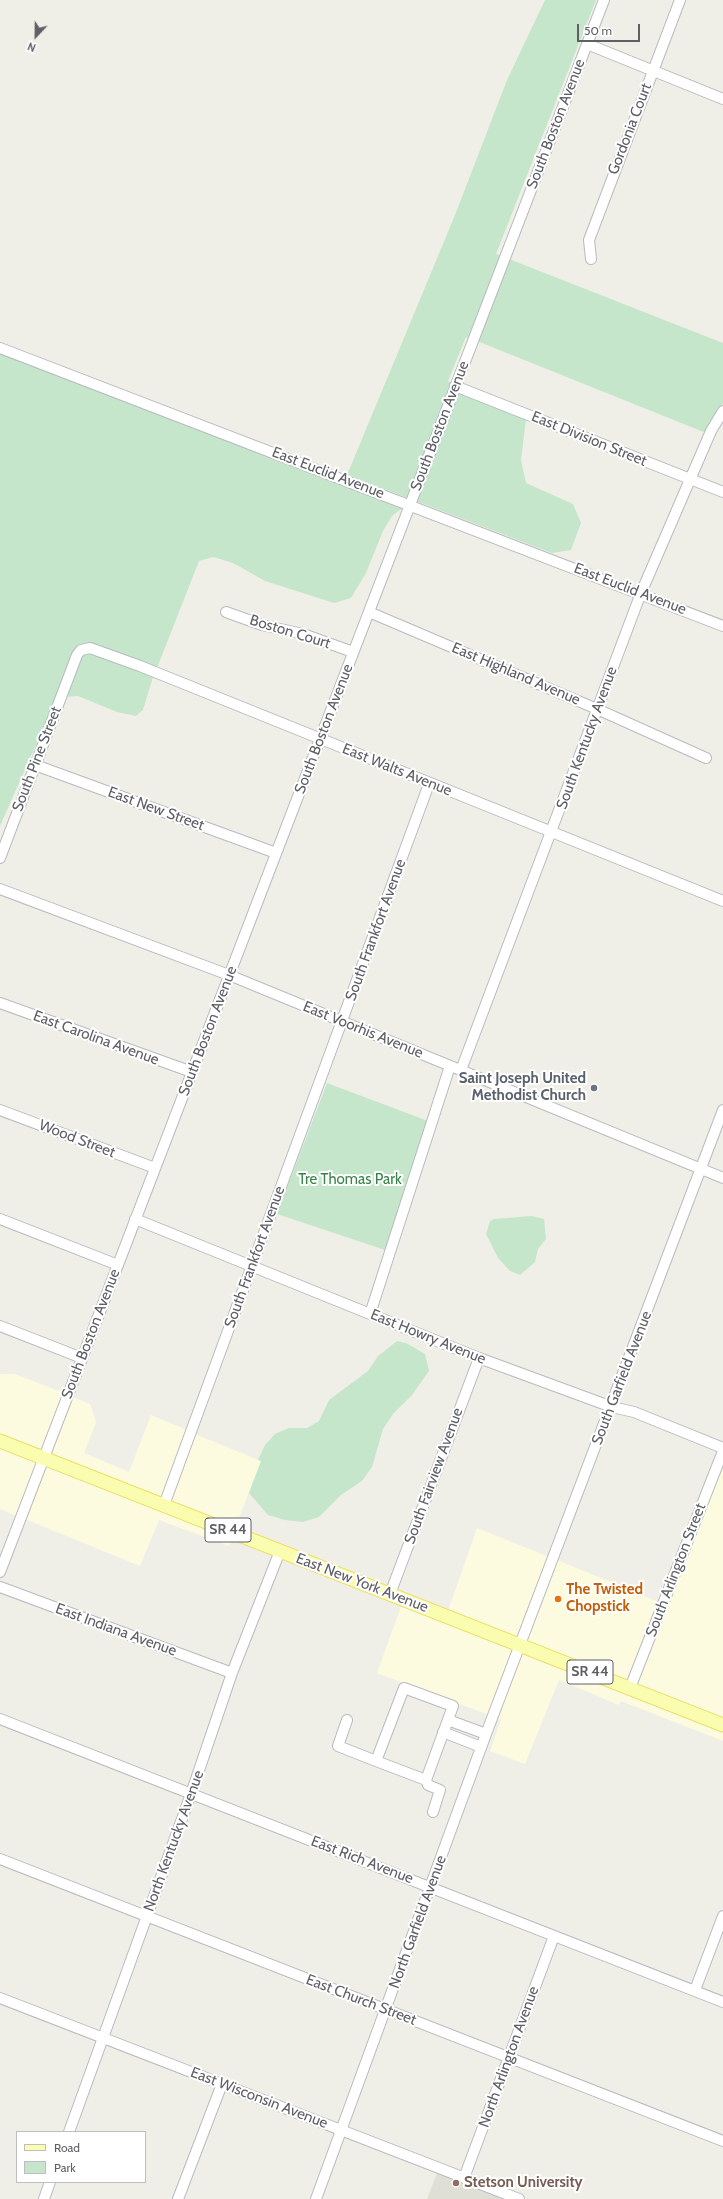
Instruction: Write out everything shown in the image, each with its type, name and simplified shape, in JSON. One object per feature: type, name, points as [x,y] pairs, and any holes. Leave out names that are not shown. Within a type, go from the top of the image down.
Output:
[{"type":"main road","name":"East New York Avenue","points":[[0,1440],[723,1725]]},
{"type":"street","name":"South Boston Avenue","points":[[0,1572],[604,0]]},
{"type":"street","name":"Gordonia Court","points":[[591,259],[589,240],[680,0]]},
{"type":"street","points":[[587,44],[723,99]]},
{"type":"street","name":"East Euclid Avenue","points":[[0,348],[410,504],[723,626]]},
{"type":"street","name":"East Division Street","points":[[455,386],[723,492]]},
{"type":"street","name":"South Kentucky Avenue","points":[[461,1070],[552,833],[641,593],[690,479],[723,411]]},
{"type":"street","name":"Boston Court","points":[[226,612],[262,625],[303,634],[353,652]]},
{"type":"street","name":"East Highland Avenue","points":[[369,612],[597,709],[706,758]]},
{"type":"street","name":"East Walts Avenue","points":[[75,660],[81,650],[90,648],[723,901]]},
{"type":"street","name":"South Pine Street","points":[[0,858],[75,660]]},
{"type":"street","name":"East New Street","points":[[35,765],[276,853]]},
{"type":"street","name":"South Frankfort Avenue","points":[[164,1505],[429,784]]},
{"type":"street","name":"East Voorhis Avenue","points":[[0,889],[229,975],[723,1178]]},
{"type":"street","name":"East Carolina Avenue","points":[[0,1003],[192,1072]]},
{"type":"street","points":[[370,1314],[450,1066]]},
{"type":"street","name":"Wood Street","points":[[0,1110],[155,1168]]},
{"type":"street","name":"South Garfield Avenue","points":[[519,1645],[612,1407],[723,1110]]},
{"type":"street","points":[[0,1219],[118,1265]]},
{"type":"street","name":"East Howry Avenue","points":[[135,1219],[478,1358],[612,1407],[634,1412],[723,1449]]},
{"type":"street","points":[[0,1326],[82,1358]]},
{"type":"street","name":"South Fairview Avenue","points":[[390,1594],[478,1358]]},
{"type":"street","name":"South Arlington Street","points":[[630,1688],[723,1449]]},
{"type":"street","name":"North Kentucky Avenue","points":[[69,2131],[191,1794],[232,1673],[280,1551]]},
{"type":"street","name":"East Indiana Avenue","points":[[0,1587],[232,1673]]},
{"type":"street","name":"North Garfield Avenue","points":[[316,2199],[519,1645]]},
{"type":"street","points":[[376,1762],[404,1688],[453,1706],[426,1780]]},
{"type":"street","name":"East Rich Avenue","points":[[0,1719],[723,2002]]},
{"type":"street","points":[[347,1720],[338,1746],[376,1762],[426,1780],[428,1785],[440,1790],[433,1812]]},
{"type":"street","points":[[448,1720],[486,1734]]},
{"type":"street","points":[[443,1732],[481,1747]]},
{"type":"street","name":"East Church Street","points":[[0,1859],[723,2141]]},
{"type":"street","points":[[695,1990],[723,1916]]},
{"type":"street","name":"North Arlington Avenue","points":[[464,2178],[554,1936]]},
{"type":"street","name":"East Wisconsin Avenue","points":[[0,1998],[519,2199]]},
{"type":"street","points":[[178,2199],[222,2084]]},
{"type":"street","points":[[44,2199],[50,2183]]},
{"type":"shaded area","points":[[0,1374],[15,1374],[64,1393],[42,1452],[0,1435]]},
{"type":"shaded area","points":[[72,1397],[90,1404],[96,1422],[84,1453],[129,1472],[151,1415],[187,1430],[162,1499],[50,1455]]},
{"type":"shaded area","points":[[195,1434],[261,1461],[235,1528],[170,1502]]},
{"type":"shaded area","points":[[0,1446],[38,1461],[17,1516],[0,1509]]},
{"type":"shaded area","points":[[723,1463],[723,1720],[636,1685]]},
{"type":"shaded area","points":[[46,1464],[232,1537],[229,1546],[159,1520],[140,1566],[25,1519]]},
{"type":"shaded area","points":[[477,1528],[549,1557],[517,1639],[448,1611]]},
{"type":"shaded area","points":[[557,1560],[659,1602],[628,1682],[525,1642]]},
{"type":"shaded area","points":[[402,1604],[514,1648],[489,1715],[377,1673]]},
{"type":"shaded area","points":[[522,1651],[723,1731],[723,1741],[621,1701],[619,1705],[559,1680],[525,1764],[490,1751],[501,1720],[497,1718]]},
{"type":"shaded area","name":"Stetson University","points":[[439,2168],[519,2199],[427,2199]]},
{"type":"green space","points":[[545,0],[596,0],[496,254],[501,256],[469,338],[466,337],[448,381],[452,383],[408,498],[347,475],[455,215],[507,80]]},
{"type":"green space","points":[[509,259],[723,343],[723,403],[706,433],[477,341]]},
{"type":"green space","points":[[0,353],[404,507],[392,516],[383,531],[366,573],[351,598],[334,603],[265,581],[233,563],[213,557],[199,561],[157,668],[92,644],[80,645],[0,826]]},
{"type":"green space","points":[[458,392],[526,419],[521,460],[526,483],[573,504],[581,523],[571,550],[552,553],[416,501]]},
{"type":"green space","points":[[89,653],[153,677],[143,710],[136,716],[117,712],[78,696],[65,697],[80,658],[84,654]]},
{"type":"green space","name":"Tre Thomas Park","points":[[327,1083],[428,1121],[385,1250],[277,1214]]},
{"type":"green space","points":[[532,1216],[544,1219],[546,1239],[538,1249],[535,1262],[520,1275],[510,1271],[498,1258],[486,1234],[490,1221],[494,1219]]},
{"type":"green space","points":[[397,1341],[406,1343],[425,1354],[429,1371],[412,1395],[393,1414],[383,1429],[372,1467],[362,1481],[341,1495],[319,1517],[303,1522],[285,1520],[268,1515],[249,1493],[261,1461],[258,1460],[265,1445],[275,1434],[289,1428],[307,1428],[319,1421],[329,1400],[368,1371],[378,1356]]},
{"type":"place","name":"Saint Joseph United Methodist Church","points":[[594,1088]]},
{"type":"place","name":"The Twisted Chopstick","points":[[558,1599]]},
{"type":"place","name":"Stetson University","points":[[456,2183]]}]
